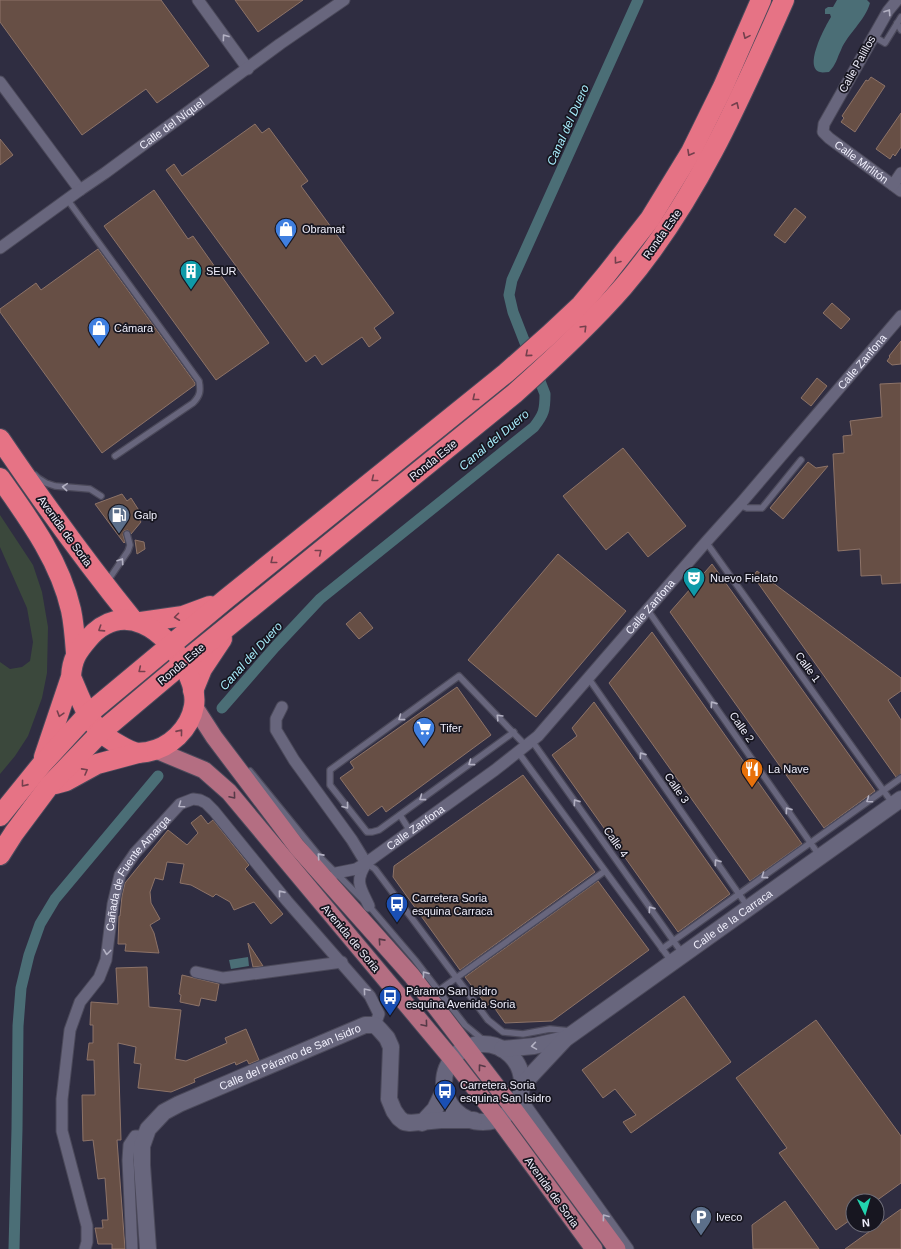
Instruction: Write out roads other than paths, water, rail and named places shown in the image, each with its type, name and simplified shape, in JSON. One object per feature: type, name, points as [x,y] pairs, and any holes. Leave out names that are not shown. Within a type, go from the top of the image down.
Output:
[{"type":"highway","name":"Ronda Este","points":[[0,816],[42,764],[88,714],[172,646],[226,599],[506,373],[581,305],[650,218],[691,152],[723,86],[761,0]]},
{"type":"highway","name":"Ronda Este","points":[[0,854],[49,786],[101,732],[183,662],[514,394],[557,356],[623,287],[666,230],[701,175],[785,4]]},
{"type":"highway","name":"Avenida de Soria","points":[[0,439],[39,497],[104,585],[137,621],[156,630],[172,646],[183,662],[189,677],[194,698]]},
{"type":"highway","name":"Avenida de Soria","points":[[0,478],[48,550],[65,589],[71,610],[72,658]]},
{"type":"highway","points":[[42,764],[58,720],[72,658],[90,636],[102,626],[117,621],[137,621],[183,616],[226,599]]},
{"type":"highway","points":[[49,786],[66,781],[97,764],[147,752],[171,742],[181,733],[188,723],[194,698],[207,661],[234,621]]},
{"type":"highway","points":[[72,658],[81,702],[101,732],[117,744],[147,752]]},
{"type":"main road","name":"Avenida de Soria","points":[[194,698],[214,737],[296,847],[405,968],[467,1047],[518,1096],[617,1249]]},
{"type":"main road","name":"Avenida de Soria","points":[[147,752],[204,770],[229,792],[452,1059],[498,1118],[594,1249]]},
{"type":"street","points":[[198,0],[248,69]]},
{"type":"street","name":"Calle del Níquel","points":[[0,248],[344,0]]},
{"type":"street","name":"Calle Palillos","points":[[823,132],[824,124],[873,36],[888,11],[897,0]]},
{"type":"street","points":[[0,82],[80,190]]},
{"type":"street","name":"Calle Mirlitón","points":[[823,132],[897,188]]},
{"type":"street","points":[[897,188],[901,173]]},
{"type":"street","name":"Calle Zanfona","points":[[336,873],[356,869],[366,863],[496,770],[538,736],[589,679],[901,316]]},
{"type":"street","points":[[282,707],[276,719],[276,730],[294,760],[352,840],[366,863],[360,874],[359,881],[369,906]]},
{"type":"street","name":"Cañada de Fuente Amarga","points":[[85,1249],[87,1242],[86,1226],[62,1131],[62,1099],[70,1030],[80,1002],[99,978],[106,960],[113,904],[120,875],[135,853],[180,804],[192,799],[206,803],[214,810],[287,901],[342,962],[370,996],[379,1014],[375,1026]]},
{"type":"street","name":"Calle de la Carraca","points":[[498,1118],[506,1114],[518,1096],[570,1035],[897,802]]},
{"type":"street","points":[[196,972],[223,978],[342,962]]},
{"type":"street","name":"Calle del Páramo de San Isidro","points":[[148,1249],[142,1146],[148,1129],[164,1112],[179,1104],[365,1025],[375,1026],[387,1038],[390,1047],[389,1099],[394,1111],[404,1122],[422,1123],[441,1120],[474,1120],[484,1122],[498,1118]]},
{"type":"street","name":"Calle de la Carraca","points":[[467,1047],[478,1044],[495,1047],[534,1046],[570,1035]]},
{"type":"street","points":[[467,1047],[452,1059],[444,1078],[448,1099],[456,1111],[465,1117],[474,1120]]},
{"type":"street","points":[[495,1047],[510,1055],[521,1073],[518,1096]]},
{"type":"street","points":[[422,1123],[435,1109],[445,1088]]},
{"type":"street","name":"Avenida de Soria","points":[[518,1096],[628,1249]]},
{"type":"street","points":[[132,1249],[128,1160],[129,1145],[135,1136],[146,1136]]},
{"type":"lane","points":[[873,36],[885,43],[901,17]]},
{"type":"lane","points":[[897,23],[901,30]]},
{"type":"lane","points":[[67,199],[199,381],[201,390],[199,396],[193,403],[115,456]]},
{"type":"lane","points":[[0,439],[24,462]]},
{"type":"lane","points":[[739,505],[748,508],[762,508],[801,460]]},
{"type":"lane","points":[[33,473],[46,483],[55,486],[90,489],[101,496]]},
{"type":"lane","points":[[104,585],[128,551],[130,546],[127,534]]},
{"type":"lane","name":"Calle 1","points":[[706,542],[883,790],[897,802]]},
{"type":"lane","name":"Calle 2","points":[[648,610],[820,857]]},
{"type":"lane","points":[[514,732],[379,830],[372,832],[366,832],[330,784],[330,770],[459,676],[514,732],[526,746],[605,871],[662,948],[678,958]]},
{"type":"lane","name":"Calle 3","points":[[589,679],[748,908]]},
{"type":"lane","name":"Avenida de Soria","points":[[214,737],[232,749]]},
{"type":"lane","name":"Calle 4","points":[[526,746],[673,940],[678,958]]},
{"type":"lane","points":[[247,767],[320,857],[369,906],[415,960],[465,1024],[495,1047]]},
{"type":"lane","points":[[662,948],[901,778]]},
{"type":"lane","points":[[400,815],[410,831]]},
{"type":"lane","points":[[366,863],[375,869],[488,1020],[503,1032],[523,1034],[550,1030],[570,1035]]},
{"type":"lane","points":[[438,991],[605,871]]},
{"type":"waterway","name":"Canal del Duero","points":[[222,708],[275,647],[320,599],[534,427],[540,419],[544,408],[545,394],[513,312],[509,295],[512,280],[638,0]]},
{"type":"waterway","name":"Canal del Duero","points":[[14,1249],[18,1026],[21,988],[29,955],[40,924],[55,899],[158,776]]},
{"type":"place","name":"Obramat","points":[[286,248]]},
{"type":"place","name":"SEUR","points":[[191,290]]},
{"type":"place","name":"Cámara","points":[[99,348]]},
{"type":"place","name":"Galp","points":[[119,534]]},
{"type":"place","name":"Nuevo Fielato","points":[[694,598]]},
{"type":"place","name":"Tifer","points":[[424,748]]},
{"type":"place","name":"La Nave","points":[[752,788]]},
{"type":"place","name":"Carretera Soria esquina Carraca","points":[[397,924]]},
{"type":"place","name":"Páramo San Isidro esquina Avenida Soria","points":[[390,1016]]},
{"type":"place","name":"Carretera Soria esquina San Isidro","points":[[445,1110]]},
{"type":"place","name":"Iveco","points":[[701,1236]]}]
